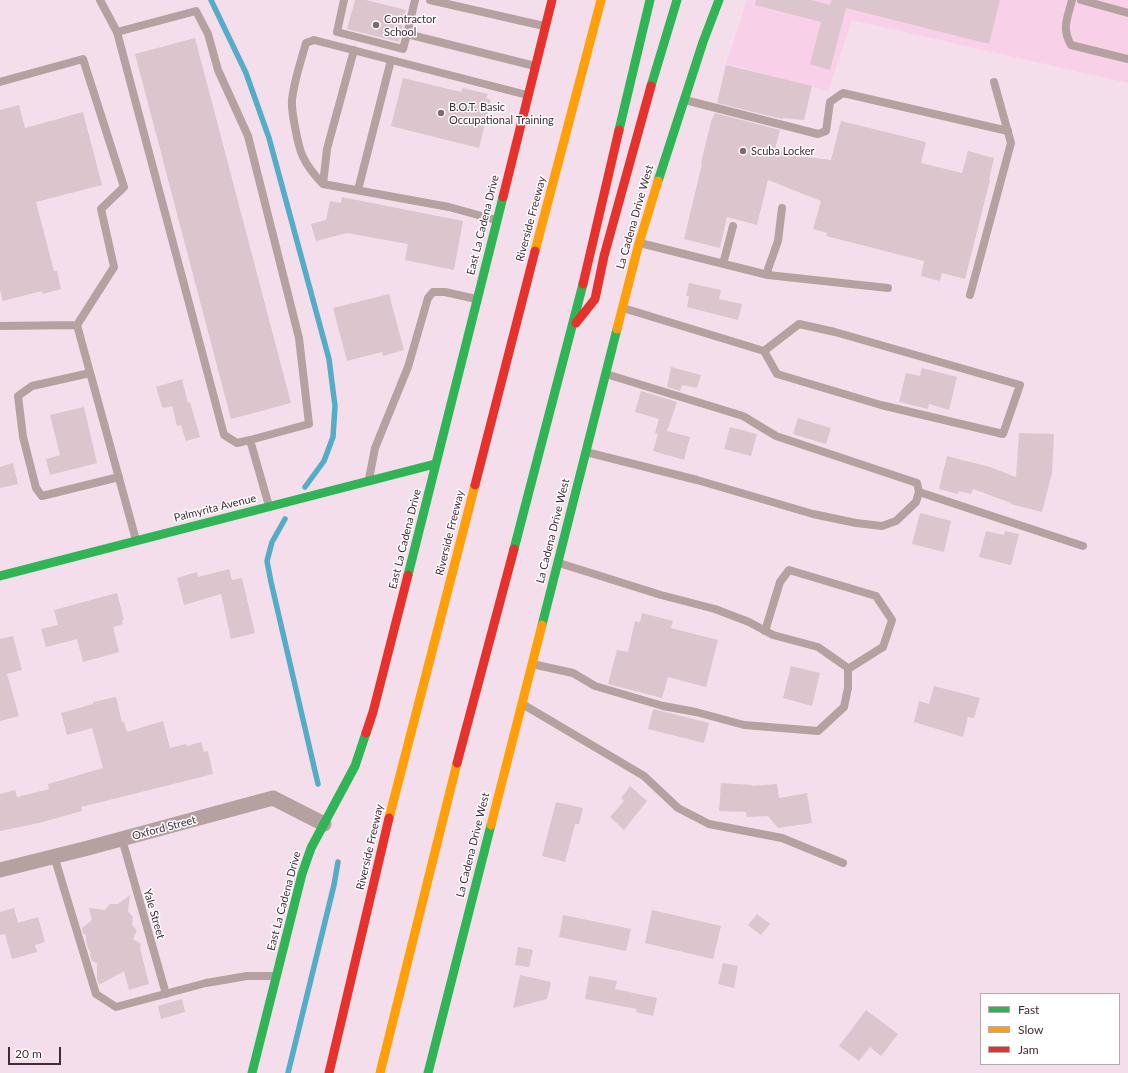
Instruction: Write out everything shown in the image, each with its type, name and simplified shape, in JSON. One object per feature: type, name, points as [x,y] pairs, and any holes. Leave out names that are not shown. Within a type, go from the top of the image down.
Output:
[{"type":"main road","name":"East La Cadena Drive","points":[[252,1073],[302,874],[311,848],[355,766],[373,712],[552,0]]},
{"type":"main road","name":"Riverside Freeway","points":[[329,1073],[393,802],[548,202],[602,0]]},
{"type":"main road","points":[[380,1073],[444,814],[572,328],[650,0]]},
{"type":"main road","points":[[572,328],[595,299],[604,256],[655,72],[677,0]]},
{"type":"main road","name":"La Cadena Drive West","points":[[428,1073],[639,243],[703,42],[719,0]]},
{"type":"main road","name":"Palmyrita Avenue","points":[[0,576],[435,464]]},
{"type":"street","name":"Oxford Street","points":[[0,870],[273,798],[324,824]]},
{"type":"lane","points":[[100,0],[117,32],[224,435],[237,443],[309,424],[299,338],[248,136],[218,70],[208,34],[196,11],[117,32]]},
{"type":"lane","points":[[344,0],[337,32],[403,49],[415,0]]},
{"type":"lane","points":[[430,0],[545,27]]},
{"type":"lane","points":[[1072,0],[1065,25],[1066,36],[1071,45],[1128,59]]},
{"type":"lane","points":[[1081,0],[1128,13]]},
{"type":"lane","points":[[407,34],[535,66]]},
{"type":"lane","points":[[497,220],[449,207],[323,184],[312,173],[302,156],[294,122],[292,101],[293,94],[306,43],[314,40],[528,95]]},
{"type":"lane","points":[[323,184],[327,149],[354,50]]},
{"type":"lane","points":[[0,82],[83,59],[124,186],[101,209],[114,267],[77,325],[136,540]]},
{"type":"lane","points":[[358,190],[390,60]]},
{"type":"lane","points":[[970,295],[1011,143],[994,82]]},
{"type":"lane","points":[[684,100],[818,134],[826,131],[830,102],[843,93],[1008,131]]},
{"type":"lane","points":[[768,275],[768,268],[778,241],[782,208]]},
{"type":"lane","points":[[723,264],[733,226]]},
{"type":"lane","points":[[639,243],[768,275],[888,288]]},
{"type":"lane","points":[[369,481],[375,448],[408,367],[428,298],[433,292],[445,292],[477,299]]},
{"type":"lane","points":[[622,308],[764,350],[777,374],[881,405],[1003,434],[1020,385],[835,332],[800,324],[764,350]]},
{"type":"lane","points":[[0,326],[77,325]]},
{"type":"lane","points":[[90,373],[32,386],[18,396],[23,437],[36,488],[42,496],[119,477]]},
{"type":"lane","points":[[586,451],[697,480],[812,514],[856,523],[882,526],[896,521],[916,502],[919,492],[918,483],[776,436],[743,416],[605,374]]},
{"type":"lane","points":[[250,440],[269,507]]},
{"type":"lane","points":[[919,492],[1083,546]]},
{"type":"lane","points":[[532,664],[573,673],[594,686],[663,706],[696,712],[744,725],[818,731],[844,707],[848,688],[848,668],[818,647],[772,635],[749,622],[715,609],[661,595],[557,563]]},
{"type":"lane","points":[[766,631],[780,582],[789,570],[876,596],[892,620],[883,648],[848,670]]},
{"type":"lane","points":[[522,703],[644,776],[678,808],[709,824],[782,838],[843,863]]},
{"type":"lane","name":"Yale Street","points":[[122,839],[166,994]]},
{"type":"lane","points":[[54,856],[96,994],[116,1007],[206,984],[247,976],[276,976]]},
{"type":"shaded area","points":[[747,0],[1128,0],[1128,83],[852,20],[828,91],[726,64]]},
{"type":"building","name":"Contractor School","points":[[355,0],[366,0],[406,10],[399,42],[347,29]]},
{"type":"building","points":[[756,0],[811,0],[830,5],[832,0],[1000,0],[989,44],[846,8],[830,70],[810,64],[821,22],[755,5]]},
{"type":"building","points":[[195,38],[291,403],[231,419],[135,54]]},
{"type":"building","points":[[726,65],[812,86],[804,120],[782,119],[717,103]]},
{"type":"building","name":"B.O.T. Basic Occupational Training","points":[[403,78],[461,92],[463,88],[488,94],[486,98],[491,100],[479,148],[391,126]]},
{"type":"building","points":[[19,105],[25,128],[83,112],[102,185],[36,202],[54,271],[57,271],[61,289],[43,294],[42,291],[3,301],[0,290],[0,110]]},
{"type":"building","points":[[715,113],[780,130],[775,149],[791,153],[790,155],[831,160],[841,121],[926,142],[921,163],[962,173],[968,151],[994,158],[990,180],[965,279],[942,273],[940,281],[921,276],[924,261],[826,236],[827,233],[813,229],[821,201],[768,180],[757,225],[727,217],[720,248],[684,239],[712,118]]},
{"type":"building","points":[[342,197],[463,221],[454,270],[405,260],[408,244],[347,233],[316,241],[311,224],[326,220],[330,201],[341,203]]},
{"type":"building","points":[[689,283],[721,290],[719,299],[742,304],[738,320],[687,307],[689,296],[686,296]]},
{"type":"building","points":[[389,294],[404,350],[383,356],[382,352],[347,361],[333,308]]},
{"type":"building","points":[[671,367],[701,375],[697,388],[682,385],[680,391],[667,387]]},
{"type":"building","points":[[922,368],[957,377],[949,410],[929,404],[928,409],[899,402],[906,373],[920,376]]},
{"type":"building","points":[[182,379],[188,403],[190,402],[200,437],[186,441],[181,425],[177,426],[172,406],[162,407],[156,387]]},
{"type":"building","points":[[641,391],[677,402],[667,431],[690,437],[684,460],[653,451],[658,434],[655,433],[659,419],[635,412]]},
{"type":"building","points":[[84,407],[97,463],[50,475],[46,459],[60,455],[50,415]]},
{"type":"building","points":[[798,418],[831,428],[826,444],[793,434]]},
{"type":"building","points":[[730,427],[757,434],[751,456],[724,449]]},
{"type":"building","points":[[1019,433],[1054,434],[1052,473],[1042,512],[1011,504],[973,489],[971,494],[959,491],[958,494],[939,489],[947,456],[990,467],[1016,477]]},
{"type":"building","points":[[13,463],[18,484],[0,488],[0,467]]},
{"type":"building","points":[[920,513],[951,521],[944,552],[912,544]]},
{"type":"building","points":[[986,531],[1004,535],[1005,531],[1019,534],[1011,565],[979,557]]},
{"type":"building","points":[[229,569],[232,580],[242,578],[255,633],[231,639],[221,594],[184,605],[177,578],[197,572],[198,577]]},
{"type":"building","points":[[117,593],[124,620],[122,620],[123,624],[113,627],[119,652],[83,662],[77,639],[46,647],[41,629],[58,625],[54,610]]},
{"type":"building","points":[[642,613],[673,621],[671,628],[718,640],[706,687],[668,677],[662,698],[608,684],[617,650],[628,652],[635,621],[640,622]]},
{"type":"building","points":[[13,636],[22,670],[7,674],[19,716],[0,721],[0,639]]},
{"type":"building","points":[[791,666],[820,673],[812,706],[783,698]]},
{"type":"building","points":[[934,686],[980,698],[974,718],[968,717],[963,737],[914,722],[919,701],[929,704]]},
{"type":"building","points":[[116,697],[122,722],[124,722],[127,732],[163,721],[170,748],[185,744],[187,746],[201,742],[204,752],[208,751],[213,774],[81,807],[82,811],[39,823],[0,831],[0,794],[15,790],[17,797],[49,789],[48,784],[103,768],[92,728],[67,735],[61,713],[93,704],[93,702]]},
{"type":"building","points":[[653,709],[709,723],[704,743],[648,729]]},
{"type":"building","points":[[721,783],[752,786],[777,784],[779,798],[807,793],[812,823],[778,828],[768,816],[747,817],[746,812],[719,811]]},
{"type":"building","points":[[630,786],[647,801],[624,830],[610,817],[624,801],[621,798]]},
{"type":"building","points":[[556,802],[583,808],[579,824],[575,824],[565,862],[542,856]]},
{"type":"building","points":[[130,895],[128,911],[133,917],[132,925],[137,931],[133,939],[141,944],[140,948],[149,984],[129,990],[124,971],[99,985],[97,979],[97,963],[92,961],[90,955],[91,953],[86,941],[86,935],[83,933],[82,928],[92,920],[89,908],[105,910],[110,904],[118,904]]},
{"type":"building","points":[[14,908],[18,923],[38,917],[45,942],[35,945],[37,952],[12,959],[5,934],[0,935],[0,912]]},
{"type":"building","points":[[652,910],[721,926],[713,959],[645,943]]},
{"type":"building","points":[[757,914],[770,924],[761,935],[748,925]]},
{"type":"building","points":[[563,915],[631,929],[626,951],[559,937]]},
{"type":"building","points":[[518,947],[533,950],[529,967],[515,965]]},
{"type":"building","points":[[723,963],[738,966],[734,988],[718,984]]},
{"type":"building","points":[[520,975],[551,982],[547,999],[513,1008]]},
{"type":"building","points":[[589,976],[617,981],[615,989],[657,998],[653,1016],[636,1012],[637,1009],[585,999]]},
{"type":"building","points":[[182,999],[185,1012],[161,1019],[158,1006]]},
{"type":"building","points":[[866,1010],[898,1034],[881,1056],[870,1047],[859,1061],[839,1046]]},
{"type":"waterway","points":[[211,0],[246,73],[269,138],[329,359],[335,406],[333,437],[324,461],[305,487]]},
{"type":"waterway","points":[[285,519],[272,542],[267,561],[318,784]]},
{"type":"waterway","points":[[288,1073],[334,885],[338,862]]},
{"type":"traffic: fast","points":[[619,130],[650,0]]},
{"type":"traffic: fast","points":[[651,86],[677,0]]},
{"type":"traffic: fast","points":[[658,181],[703,42],[719,0]]},
{"type":"traffic: fast","points":[[408,575],[503,197]]},
{"type":"traffic: fast","points":[[514,549],[583,284]]},
{"type":"traffic: fast","points":[[542,625],[617,329]]},
{"type":"traffic: fast","points":[[0,576],[435,464]]},
{"type":"traffic: fast","points":[[252,1073],[302,874],[311,848],[355,766],[366,733]]},
{"type":"traffic: fast","points":[[428,1073],[491,825]]},
{"type":"traffic: slow","points":[[535,251],[601,0]]},
{"type":"traffic: slow","points":[[617,329],[639,243],[658,181]]},
{"type":"traffic: slow","points":[[389,818],[475,485]]},
{"type":"traffic: slow","points":[[491,825],[542,625]]},
{"type":"traffic: slow","points":[[380,1073],[457,763]]},
{"type":"traffic: jam","points":[[503,197],[552,0]]},
{"type":"traffic: jam","points":[[576,323],[595,299],[604,256],[651,86]]},
{"type":"traffic: jam","points":[[583,284],[619,130]]},
{"type":"traffic: jam","points":[[475,485],[535,251]]},
{"type":"traffic: jam","points":[[457,763],[514,549]]},
{"type":"traffic: jam","points":[[366,733],[373,712],[408,575]]},
{"type":"traffic: jam","points":[[329,1073],[389,818]]},
{"type":"place","name":"Contractor School","points":[[376,25]]},
{"type":"place","name":"B.O.T. Basic Occupational Training","points":[[441,113]]},
{"type":"place","name":"Scuba Locker","points":[[743,151]]}]
